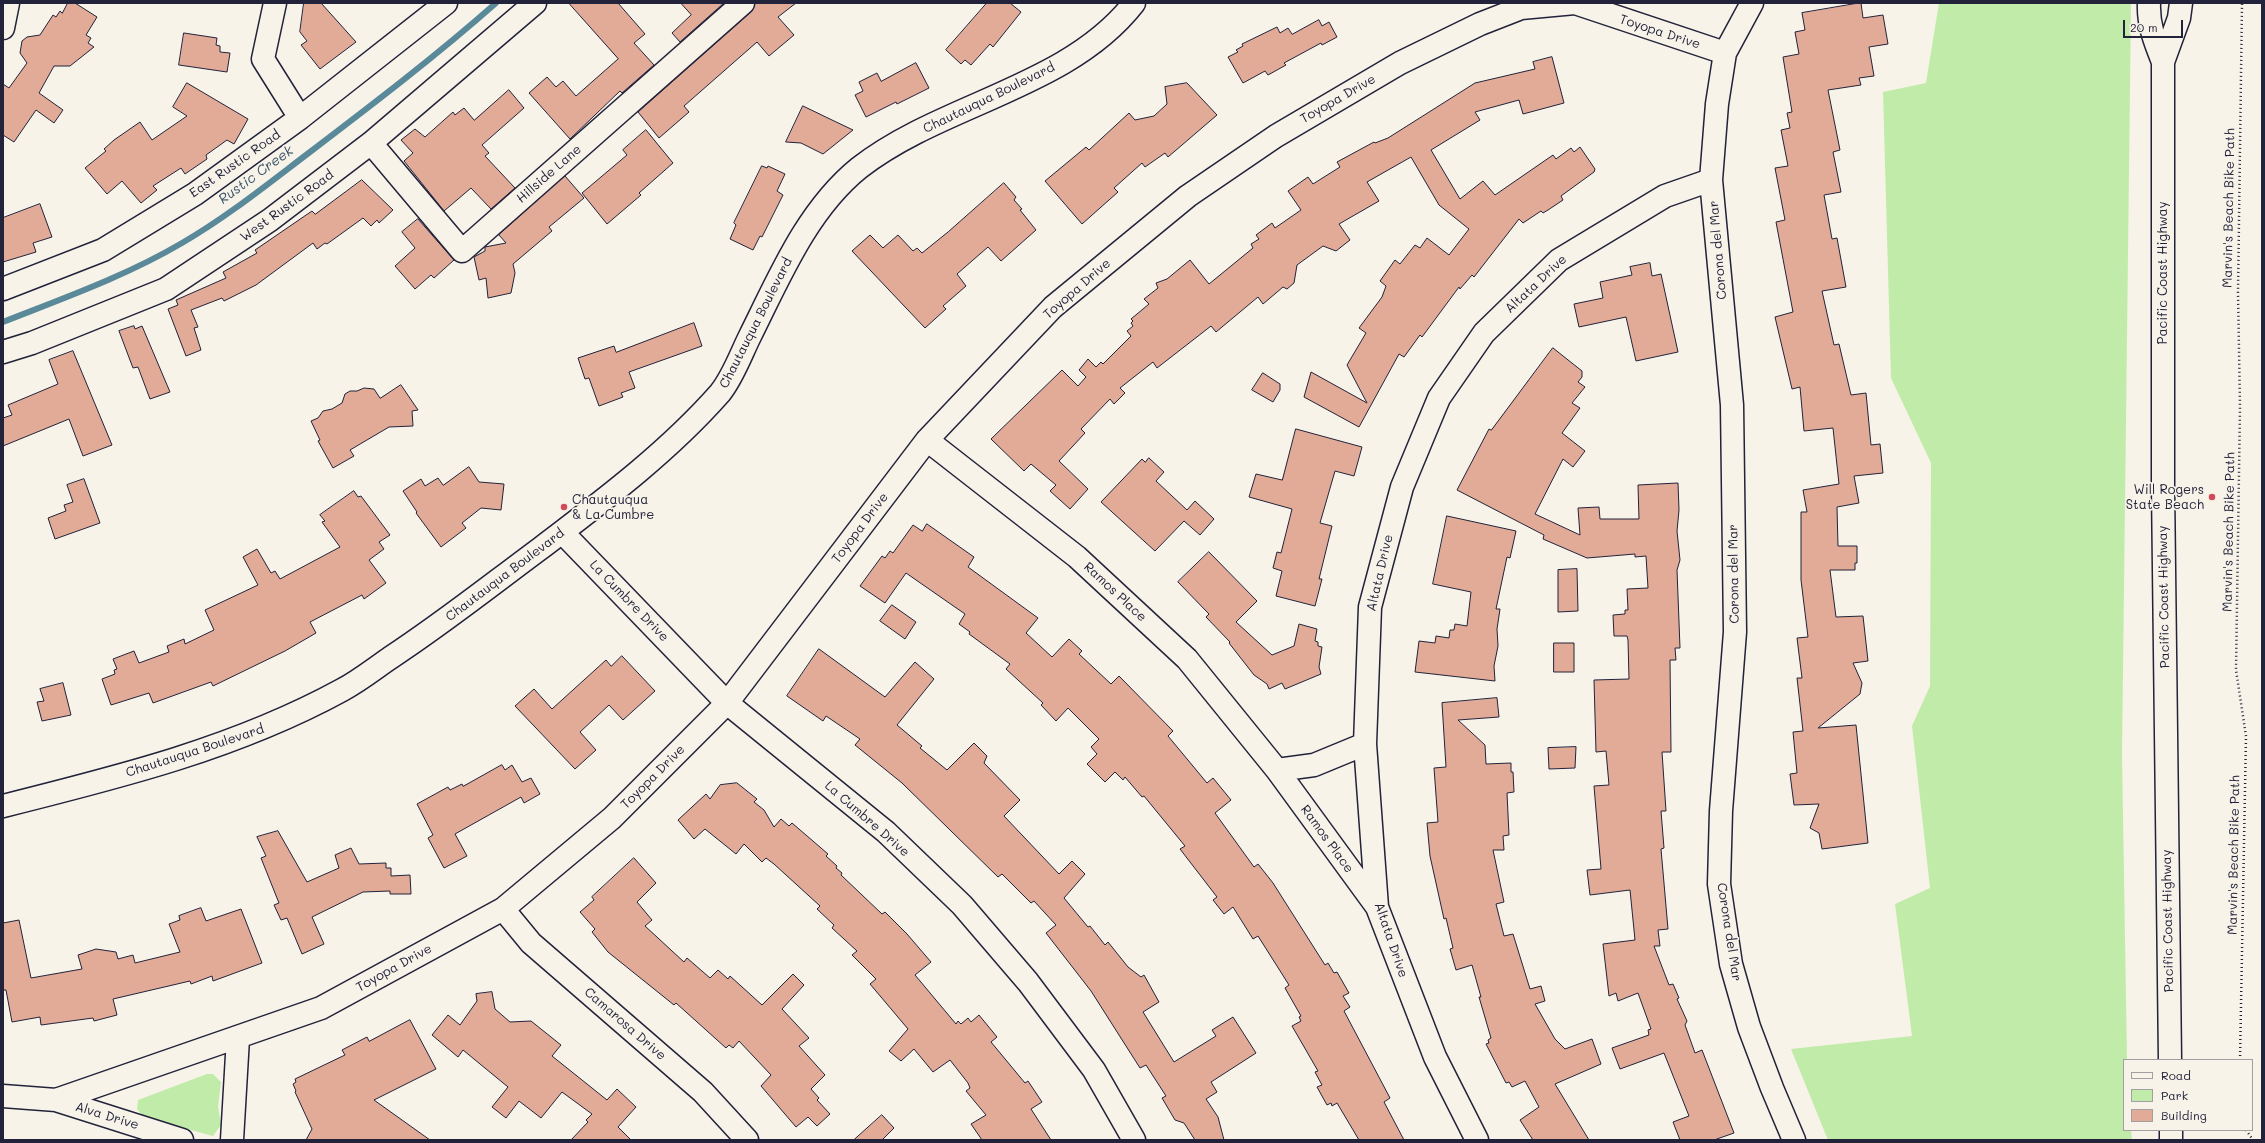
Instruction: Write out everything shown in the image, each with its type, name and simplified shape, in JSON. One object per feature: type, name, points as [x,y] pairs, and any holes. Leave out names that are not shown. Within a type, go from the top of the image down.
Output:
[{"type":"main road","points":[[3,28],[8,3]]},
{"type":"main road","points":[[275,3],[263,59],[300,118]]},
{"type":"main road","name":"East Rustic Road","points":[[3,289],[103,250],[195,194],[300,118],[446,3]]},
{"type":"main road","name":"West Rustic Road","points":[[3,352],[32,343],[166,289],[270,220],[371,144],[535,3]]},
{"type":"main road","name":"Hillside Lane","points":[[371,144],[462,251],[743,3]]},
{"type":"main road","name":"Chautauqua Boulevard","points":[[3,806],[180,759],[263,729],[344,689],[436,628],[562,532],[672,444],[724,389],[792,252],[824,205],[857,170],[897,142],[1070,59],[1097,41],[1124,16],[1134,3]]},
{"type":"main road","name":"Toyopa Drive","points":[[3,1096],[56,1100],[321,1008],[503,909],[612,818],[727,703],[927,440],[1053,307],[1188,196],[1276,136],[1400,63],[1480,24],[1521,8],[1575,3],[1725,53]]},
{"type":"main road","name":"Corona del Mar","points":[[1752,3],[1725,53],[1717,104],[1711,180],[1732,405],[1735,632],[1721,810],[1719,884],[1731,964],[1743,1006],[1772,1088],[1794,1140]]},
{"type":"main road","name":"Pacific Coast Highway","points":[[2149,3],[2148,17],[2150,30],[2163,62]]},
{"type":"main road","name":"Pacific Coast Highway","points":[[2170,1059],[2163,487],[2163,62],[2179,8]]},
{"type":"main road","name":"Altata Drive","points":[[1477,1140],[1435,1057],[1377,907],[1365,744],[1370,607],[1402,487],[1439,398],[1484,333],[1559,260],[1665,196],[1711,180]]},
{"type":"main road","name":"Ramos Place","points":[[927,440],[1077,557],[1187,659],[1277,770],[1377,907]]},
{"type":"main road","name":"La Cumbre Drive","points":[[562,532],[727,703],[886,832],[962,905],[1028,982],[1094,1070],[1134,1140]]},
{"type":"main road","points":[[1277,770],[1314,765],[1365,744]]},
{"type":"main road","name":"Camarosa Drive","points":[[503,909],[531,943],[703,1092],[747,1140]]},
{"type":"main road","points":[[232,1140],[238,1038]]},
{"type":"main road","name":"Alva Drive","points":[[56,1100],[182,1140]]},
{"type":"path","name":"Marvin's Beach Bike Path","points":[[2240,1059],[2246,736],[2236,670],[2240,407],[2238,292],[2242,3]]},
{"type":"path","points":[[2247,1131],[2253,1140]]},
{"type":"green space","points":[[1939,3],[2131,3],[2122,754],[2127,1059],[2123,1059],[2123,1131],[2131,1131],[2132,1140],[1828,1140],[1791,1049],[1912,1036],[1895,904],[1930,888],[1912,726],[1930,686],[1931,463],[1891,378],[1883,92],[1926,83]]},
{"type":"green space","points":[[207,1074],[213,1074],[221,1082],[218,1106],[221,1125],[213,1136],[144,1117],[137,1109],[138,1100]]},
{"type":"building","points":[[68,3],[75,3],[97,17],[86,35],[91,38],[88,43],[94,47],[70,66],[54,66],[39,93],[63,110],[54,123],[36,110],[14,142],[3,135],[3,84],[9,88],[27,63],[20,53],[22,41],[27,37],[40,35],[53,15],[56,17],[60,11],[62,13]]},
{"type":"building","points":[[304,3],[321,3],[356,42],[320,69],[301,45],[307,41],[300,32]]},
{"type":"building","points":[[569,3],[618,3],[645,34],[634,43],[654,65],[622,93],[620,91],[570,139],[529,93],[547,77],[556,87],[563,81],[576,96],[618,59]]},
{"type":"building","points":[[681,3],[724,3],[680,42],[672,33],[691,15]]},
{"type":"building","points":[[755,3],[796,3],[778,17],[794,35],[769,56],[757,42],[684,106],[689,112],[659,138],[638,112],[751,12]]},
{"type":"building","points":[[987,3],[1010,3],[1021,12],[993,47],[990,44],[971,65],[965,60],[961,64],[946,50]]},
{"type":"building","points":[[1861,3],[1863,18],[1883,15],[1888,44],[1869,47],[1874,76],[1859,78],[1861,85],[1828,90],[1840,150],[1833,152],[1841,192],[1824,195],[1832,239],[1837,238],[1846,287],[1822,291],[1834,345],[1839,344],[1851,395],[1866,393],[1871,445],[1880,444],[1883,473],[1854,476],[1859,503],[1837,507],[1838,546],[1857,546],[1857,563],[1855,563],[1855,570],[1830,570],[1836,617],[1863,616],[1868,661],[1853,663],[1862,683],[1860,694],[1818,728],[1856,725],[1868,843],[1822,849],[1819,833],[1810,828],[1819,804],[1794,805],[1790,774],[1797,773],[1793,732],[1803,731],[1797,678],[1802,678],[1797,638],[1808,637],[1801,580],[1801,512],[1807,512],[1803,490],[1839,484],[1833,428],[1804,431],[1800,387],[1792,389],[1775,317],[1793,312],[1776,222],[1785,220],[1775,168],[1788,166],[1781,130],[1790,128],[1787,113],[1792,112],[1783,57],[1799,54],[1795,32],[1805,30],[1802,13]]},
{"type":"building","points":[[1319,20],[1322,26],[1329,22],[1337,37],[1322,45],[1321,43],[1284,63],[1286,65],[1268,75],[1265,71],[1243,83],[1228,57],[1238,52],[1236,50],[1243,46],[1242,44],[1277,27],[1280,33],[1288,28],[1292,34]]},
{"type":"building","points":[[184,33],[217,38],[216,45],[220,46],[220,52],[230,53],[227,72],[179,65]]},
{"type":"building","points":[[1552,57],[1564,103],[1523,114],[1519,100],[1475,112],[1480,120],[1431,150],[1460,199],[1483,181],[1495,195],[1553,155],[1556,159],[1571,148],[1574,152],[1580,147],[1595,169],[1594,172],[1561,196],[1563,200],[1548,210],[1543,213],[1541,211],[1523,223],[1519,219],[1474,277],[1472,275],[1460,289],[1459,287],[1422,337],[1420,335],[1404,357],[1399,354],[1359,427],[1304,397],[1311,372],[1367,403],[1347,365],[1366,333],[1359,328],[1382,297],[1386,286],[1380,281],[1395,260],[1400,264],[1415,245],[1420,248],[1427,238],[1449,255],[1469,229],[1439,205],[1411,157],[1367,182],[1379,201],[1339,224],[1350,240],[1336,251],[1323,246],[1297,265],[1294,283],[1287,289],[1283,287],[1263,304],[1258,297],[1216,332],[1211,326],[1157,368],[1153,362],[1120,388],[1125,393],[1114,404],[1110,399],[1081,429],[1085,433],[1059,461],[1088,489],[1070,509],[1050,491],[1056,485],[1031,464],[1024,471],[991,439],[1062,370],[1078,386],[1086,377],[1079,370],[1088,359],[1096,367],[1101,362],[1103,364],[1131,336],[1127,331],[1133,326],[1131,323],[1133,321],[1131,319],[1149,304],[1144,299],[1158,288],[1156,283],[1167,279],[1190,260],[1209,284],[1253,248],[1251,244],[1259,239],[1256,235],[1272,223],[1275,228],[1301,210],[1288,191],[1308,177],[1313,184],[1340,167],[1337,162],[1374,142],[1375,143],[1388,138],[1475,83],[1535,69],[1533,62]]},
{"type":"building","points":[[916,63],[929,88],[866,117],[855,95],[863,91],[859,82],[877,73],[881,81]]},
{"type":"building","points":[[187,83],[248,119],[234,144],[227,140],[206,155],[207,159],[185,174],[181,168],[153,186],[157,190],[141,203],[122,181],[107,194],[85,168],[106,151],[104,149],[114,140],[140,122],[152,140],[187,116],[173,107]]},
{"type":"building","points":[[1187,83],[1217,115],[1168,157],[1165,153],[1145,167],[1142,163],[1114,188],[1118,192],[1082,224],[1045,181],[1086,147],[1089,150],[1129,113],[1135,120],[1154,116],[1167,104],[1165,87]]},
{"type":"building","points":[[509,90],[524,108],[482,145],[489,153],[485,156],[515,188],[491,209],[471,188],[444,211],[404,161],[413,153],[401,140],[415,129],[425,137],[453,112],[455,115],[464,108],[474,120]]},
{"type":"building","points":[[803,106],[853,130],[823,154],[801,143],[786,142]]},
{"type":"building","points":[[646,130],[673,163],[639,193],[641,195],[607,224],[582,193],[627,155],[623,150]]},
{"type":"building","points":[[762,166],[767,168],[768,166],[785,174],[777,191],[783,195],[762,237],[760,236],[753,250],[730,239],[736,225],[734,223]]},
{"type":"building","points":[[565,176],[584,198],[549,227],[552,231],[513,264],[515,273],[511,293],[488,298],[486,278],[479,280],[474,257],[485,251],[485,247],[506,243],[499,235]]},
{"type":"building","points":[[362,180],[393,210],[379,223],[377,220],[371,226],[363,218],[327,244],[325,243],[317,249],[313,243],[256,285],[224,301],[222,298],[191,310],[198,327],[194,328],[201,350],[186,356],[168,309],[178,305],[176,300],[226,278],[223,272],[257,253],[255,250],[312,211],[315,214]]},
{"type":"building","points":[[1004,183],[1016,197],[1014,200],[1022,209],[1020,210],[1036,230],[1001,261],[988,247],[957,274],[966,286],[943,306],[946,309],[925,328],[852,251],[870,235],[883,248],[898,235],[913,251],[917,248],[922,253]]},
{"type":"building","points":[[40,204],[52,237],[33,243],[36,252],[3,262],[3,218]]},
{"type":"building","points":[[418,219],[454,260],[434,278],[431,275],[415,289],[395,266],[415,248],[402,232]]},
{"type":"building","points":[[1650,263],[1652,276],[1661,274],[1678,352],[1636,361],[1626,317],[1579,327],[1574,304],[1603,298],[1600,282],[1632,275],[1630,267]]},
{"type":"building","points":[[694,323],[702,346],[629,372],[635,388],[621,393],[623,397],[599,406],[589,378],[585,379],[578,358],[614,346],[616,352]]},
{"type":"building","points":[[134,326],[135,329],[142,326],[170,392],[150,399],[138,367],[133,368],[119,331]]},
{"type":"building","points":[[1553,348],[1582,371],[1582,377],[1578,382],[1585,387],[1572,403],[1580,408],[1562,433],[1585,451],[1573,467],[1563,459],[1535,514],[1580,535],[1578,508],[1599,507],[1600,519],[1639,519],[1638,485],[1678,483],[1679,510],[1677,531],[1680,560],[1677,570],[1680,648],[1675,648],[1676,660],[1670,660],[1671,752],[1662,752],[1666,811],[1661,811],[1664,848],[1661,849],[1668,929],[1658,930],[1660,946],[1654,946],[1669,985],[1673,984],[1679,998],[1677,999],[1687,1021],[1685,1025],[1695,1053],[1702,1050],[1734,1133],[1714,1140],[1680,1140],[1673,1122],[1689,1116],[1664,1053],[1620,1069],[1612,1048],[1649,1035],[1648,1030],[1651,1029],[1638,993],[1618,1001],[1616,993],[1609,996],[1603,944],[1635,940],[1630,890],[1590,895],[1587,870],[1601,869],[1594,786],[1609,785],[1606,751],[1596,752],[1594,680],[1629,679],[1627,636],[1614,636],[1613,615],[1625,614],[1625,610],[1628,610],[1627,589],[1648,588],[1646,556],[1635,557],[1635,554],[1587,558],[1543,539],[1544,535],[1457,490],[1489,429],[1491,430]]},
{"type":"building","points":[[73,351],[112,445],[83,456],[69,419],[3,446],[3,418],[12,415],[8,405],[58,384],[49,360]]},
{"type":"building","points":[[1263,373],[1280,384],[1280,390],[1273,402],[1252,390]]},
{"type":"building","points":[[401,385],[418,410],[412,411],[413,426],[389,427],[350,450],[354,456],[333,468],[318,441],[320,440],[311,421],[318,418],[323,411],[332,409],[342,403],[345,394],[350,391],[357,391],[364,388],[374,389],[380,398]]},
{"type":"building","points":[[1296,429],[1362,447],[1354,476],[1335,471],[1320,523],[1332,526],[1319,579],[1322,579],[1315,606],[1276,596],[1282,571],[1273,568],[1277,552],[1281,553],[1292,509],[1249,497],[1256,474],[1282,480]]},
{"type":"building","points":[[1149,458],[1164,472],[1156,481],[1187,510],[1195,501],[1214,519],[1200,535],[1184,521],[1155,551],[1101,502],[1142,459],[1145,462]]},
{"type":"building","points":[[469,467],[479,482],[504,484],[501,510],[481,508],[462,523],[466,528],[441,547],[416,513],[417,512],[403,491],[421,479],[425,486],[438,478],[443,485]]},
{"type":"building","points":[[84,479],[100,523],[55,539],[48,518],[66,511],[64,505],[73,502],[67,485]]},
{"type":"building","points":[[354,491],[358,497],[361,496],[390,535],[379,542],[384,549],[369,560],[386,583],[364,599],[362,595],[310,622],[316,633],[285,651],[213,686],[211,682],[153,703],[149,693],[111,705],[102,679],[115,674],[114,670],[117,669],[113,659],[134,651],[139,663],[169,652],[167,646],[184,639],[185,644],[214,630],[205,610],[258,585],[243,557],[257,549],[271,573],[275,571],[280,579],[340,547],[322,522],[325,521],[320,515]]},
{"type":"building","points":[[1447,516],[1516,531],[1510,558],[1507,557],[1496,609],[1500,609],[1497,629],[1498,646],[1494,666],[1495,681],[1415,672],[1419,641],[1435,643],[1436,636],[1449,638],[1450,630],[1454,630],[1455,624],[1467,626],[1471,592],[1433,584]]},
{"type":"building","points":[[927,524],[974,557],[968,567],[1038,618],[1026,633],[1052,657],[1069,639],[1082,651],[1079,654],[1111,684],[1119,676],[1173,731],[1168,736],[1207,783],[1213,778],[1231,800],[1215,813],[1254,867],[1258,864],[1273,883],[1325,965],[1328,963],[1334,973],[1337,972],[1349,993],[1343,996],[1350,1007],[1344,1011],[1390,1098],[1384,1102],[1404,1140],[1359,1140],[1337,1103],[1332,1106],[1331,1103],[1327,1105],[1317,1087],[1322,1085],[1315,1072],[1318,1071],[1292,1026],[1301,1021],[1299,1017],[1301,1016],[1285,988],[1289,985],[1258,936],[1253,939],[1233,907],[1224,914],[1213,900],[1217,897],[1180,849],[1185,846],[1144,796],[1142,797],[1125,777],[1123,780],[1115,772],[1105,782],[1087,764],[1097,754],[1091,747],[1099,739],[1068,708],[1056,721],[1041,705],[1043,703],[1006,669],[1010,664],[969,634],[970,632],[959,624],[965,614],[906,573],[885,603],[860,586],[882,556],[885,558],[890,551],[893,553],[913,525],[922,531]]},
{"type":"building","points":[[1209,552],[1257,601],[1236,622],[1272,655],[1294,646],[1299,624],[1317,629],[1315,641],[1318,642],[1318,646],[1322,647],[1319,667],[1321,674],[1285,689],[1282,683],[1269,689],[1267,684],[1254,675],[1229,643],[1230,642],[1206,617],[1209,614],[1178,582]]},
{"type":"building","points":[[1577,569],[1578,611],[1558,612],[1558,570]]},
{"type":"building","points":[[892,605],[916,622],[905,639],[880,621]]},
{"type":"building","points":[[1554,643],[1574,643],[1574,672],[1554,672]]},
{"type":"building","points":[[819,649],[885,697],[915,662],[934,679],[897,725],[922,746],[920,748],[947,770],[974,743],[987,756],[984,763],[1020,800],[1004,816],[1059,874],[1072,861],[1085,874],[1064,898],[1105,945],[1108,942],[1128,967],[1141,977],[1144,975],[1159,1002],[1143,1012],[1174,1062],[1216,1036],[1212,1030],[1233,1017],[1256,1053],[1211,1082],[1217,1092],[1206,1099],[1218,1117],[1224,1140],[1195,1140],[1184,1123],[1175,1120],[1162,1098],[1166,1096],[1146,1065],[1140,1068],[1091,991],[1046,933],[1056,925],[1034,901],[1031,903],[1002,874],[998,877],[902,783],[855,745],[860,739],[826,716],[823,721],[787,696]]},
{"type":"building","points":[[622,656],[655,691],[623,720],[609,705],[580,732],[596,750],[575,769],[515,706],[534,689],[552,709],[606,660],[611,666]]},
{"type":"building","points":[[63,683],[71,715],[42,721],[37,702],[44,701],[40,689]]},
{"type":"building","points":[[1497,698],[1499,717],[1458,720],[1485,745],[1486,764],[1511,763],[1511,772],[1513,772],[1514,792],[1507,793],[1509,835],[1503,836],[1504,850],[1493,850],[1504,902],[1496,904],[1504,936],[1513,934],[1530,989],[1541,986],[1545,1001],[1535,1004],[1555,1039],[1565,1049],[1592,1039],[1601,1064],[1555,1084],[1589,1140],[1533,1140],[1520,1120],[1539,1107],[1525,1081],[1512,1087],[1509,1082],[1506,1083],[1486,1044],[1489,1043],[1488,1040],[1491,1038],[1479,997],[1481,997],[1472,965],[1456,970],[1450,949],[1453,948],[1446,918],[1444,919],[1430,856],[1427,823],[1438,822],[1434,768],[1446,767],[1442,703]]},
{"type":"building","points":[[1576,747],[1575,768],[1549,769],[1548,748]]},
{"type":"building","points":[[502,765],[505,770],[512,765],[522,782],[531,778],[540,794],[524,803],[521,797],[455,834],[467,856],[444,868],[428,838],[433,835],[417,804],[448,787],[450,790],[462,784],[463,786]]},
{"type":"building","points":[[737,783],[757,799],[754,802],[764,810],[774,827],[781,819],[789,826],[792,823],[828,854],[826,856],[837,866],[836,868],[842,873],[841,875],[882,914],[885,912],[907,934],[931,962],[915,975],[956,1024],[958,1021],[961,1024],[968,1018],[971,1022],[979,1015],[997,1037],[991,1042],[1025,1083],[1028,1081],[1042,1102],[1031,1109],[1051,1140],[982,1140],[971,1124],[986,1115],[966,1091],[970,1088],[968,1083],[950,1060],[933,1072],[914,1049],[901,1061],[889,1051],[908,1029],[870,984],[876,979],[852,955],[857,951],[832,928],[834,925],[817,909],[820,906],[774,864],[766,858],[762,862],[744,844],[736,854],[705,829],[694,839],[678,820],[706,794],[710,799],[720,785]]},
{"type":"building","points":[[278,831],[307,882],[339,868],[335,855],[351,848],[359,864],[386,863],[386,868],[391,868],[391,876],[410,875],[411,894],[390,894],[390,891],[363,892],[312,917],[324,944],[302,954],[287,918],[281,920],[274,905],[279,903],[261,858],[266,856],[257,837]]},
{"type":"building","points":[[634,858],[656,883],[637,902],[652,920],[645,926],[684,962],[687,958],[710,978],[718,970],[728,979],[730,976],[762,1005],[793,974],[804,985],[782,1009],[809,1038],[799,1046],[825,1075],[811,1089],[819,1098],[817,1100],[830,1114],[817,1126],[808,1117],[796,1127],[761,1086],[771,1075],[739,1041],[733,1048],[729,1045],[726,1048],[676,1003],[674,1005],[608,952],[592,932],[595,929],[580,912],[594,900],[592,897]]},
{"type":"building","points":[[201,908],[206,921],[241,909],[262,963],[213,981],[212,976],[191,984],[190,981],[113,999],[117,1015],[94,1021],[93,1018],[41,1025],[40,1017],[12,1022],[6,990],[3,990],[3,923],[19,920],[31,978],[82,969],[78,955],[96,949],[116,952],[118,959],[133,955],[135,963],[180,952],[169,924],[180,920],[179,916]]},
{"type":"building","points":[[492,992],[495,1009],[510,1022],[531,1021],[561,1045],[552,1056],[607,1100],[617,1089],[636,1107],[618,1127],[631,1140],[571,1140],[588,1122],[586,1120],[592,1114],[562,1092],[541,1118],[519,1101],[506,1118],[492,1107],[508,1087],[463,1050],[458,1057],[432,1035],[448,1015],[460,1025],[477,1001],[476,994]]},
{"type":"building","points":[[410,1020],[436,1069],[374,1100],[430,1140],[306,1140],[312,1129],[295,1092],[296,1091],[293,1084],[296,1082],[295,1079],[345,1055],[342,1050],[367,1037],[369,1041]]},
{"type":"building","points":[[882,1115],[894,1128],[882,1140],[854,1140]]},
{"type":"waterway","name":"Rustic Creek","points":[[3,322],[117,276],[161,255],[199,233],[248,199],[357,116],[427,61],[496,3]]},
{"type":"place","name":"Will Rogers State Beach","points":[[2212,497]]},
{"type":"place","name":"Chautauqua & La Cumbre","points":[[564,507]]}]
